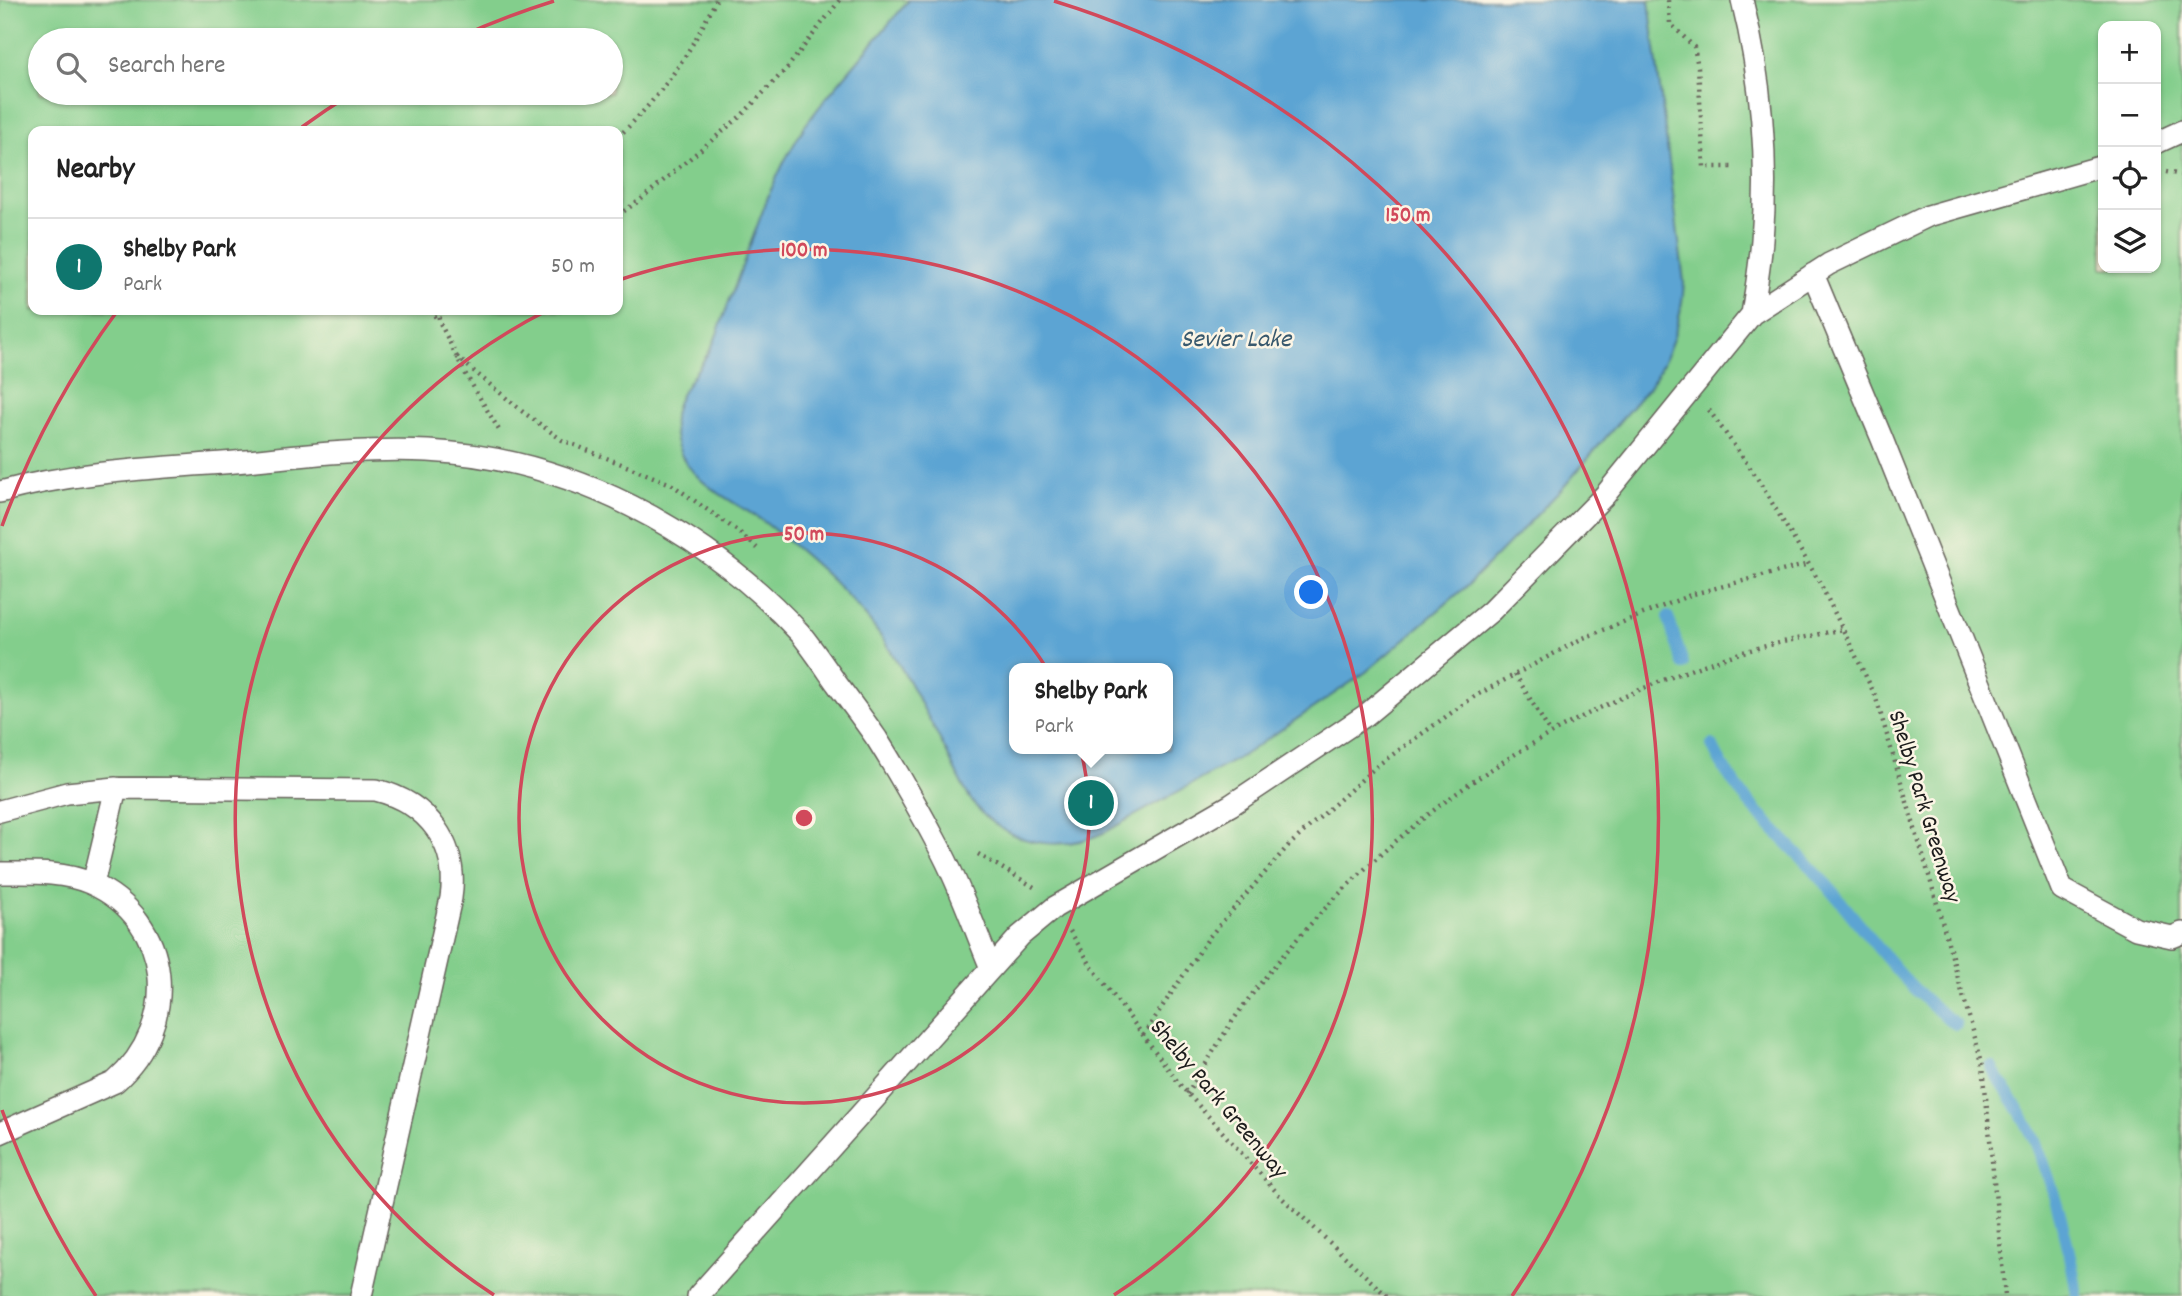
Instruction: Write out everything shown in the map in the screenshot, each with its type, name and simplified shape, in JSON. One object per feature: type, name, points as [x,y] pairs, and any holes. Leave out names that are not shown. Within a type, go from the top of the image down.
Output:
[{"type":"lane","points":[[1742,0],[1758,84],[1764,167],[1762,238],[1752,314]]},
{"type":"lane","points":[[2161,141],[2182,131]]},
{"type":"lane","points":[[698,1296],[1020,936],[1055,907],[1231,805],[1366,715],[1491,611],[1605,495],[1752,314],[1829,264],[1928,216],[2098,167]]},
{"type":"lane","points":[[1813,274],[2062,889],[2136,929],[2172,937],[2182,933]]},
{"type":"lane","points":[[0,492],[35,482],[95,474],[370,450],[430,451],[491,459],[550,473],[607,494],[661,521],[712,554],[760,593],[802,636],[877,740],[941,850],[991,968]]},
{"type":"lane","points":[[93,884],[116,788]]},
{"type":"lane","points":[[0,811],[67,793],[116,788],[376,790],[398,797],[417,808],[433,824],[445,843],[453,876],[451,898],[361,1296]]},
{"type":"lane","points":[[0,873],[52,874],[80,879],[117,899],[136,920],[155,957],[159,970],[160,998],[149,1038],[135,1063],[115,1082],[0,1133]]},
{"type":"path","points":[[623,132],[677,70],[716,0]]},
{"type":"path","points":[[623,212],[742,115],[787,68],[840,0]]},
{"type":"path","points":[[1668,0],[1671,23],[1694,47],[1698,67],[1704,167],[1764,167]]},
{"type":"path","points":[[434,315],[520,466]]},
{"type":"path","points":[[438,315],[440,323]]},
{"type":"path","name":"Shelby Park Greenway","points":[[1693,388],[1756,476],[1809,564],[1875,695],[1983,1066],[2005,1296]]},
{"type":"path","points":[[1143,1035],[1210,936],[1289,846],[1378,765],[1475,696],[1581,639],[1693,594],[1809,564]]},
{"type":"path","points":[[1187,1094],[1243,1006],[1308,926],[1381,852],[1462,787],[1550,732],[1644,687],[1729,657],[1843,629]]},
{"type":"path","points":[[1515,674],[1550,732]]},
{"type":"path","name":"Shelby Park Greenway","points":[[1055,907],[1092,967],[1187,1094],[1281,1198],[1387,1296]]},
{"type":"green space","points":[[0,0],[2182,0],[2182,1296],[0,1296]]},
{"type":"water","name":"Sevier Lake","points":[[909,0],[1649,0],[1684,282],[1678,324],[1669,350],[1649,387],[1562,489],[1468,585],[1366,672],[1244,755],[1105,832],[1091,838],[1061,844],[1032,841],[1004,830],[976,806],[964,789],[897,661],[851,599],[768,525],[704,483],[685,461],[678,447],[674,430],[677,402],[714,342],[769,194],[804,127]]},
{"type":"waterway","points":[[1668,617],[1683,664]]},
{"type":"waterway","points":[[1712,745],[1735,785],[1763,819],[1826,884],[1902,976],[1919,994],[1956,1024]]},
{"type":"waterway","points":[[1991,1067],[2016,1105],[2037,1146],[2056,1200],[2077,1296]]},
{"type":"place","name":"Shelby Park","points":[[1091,803]]}]
